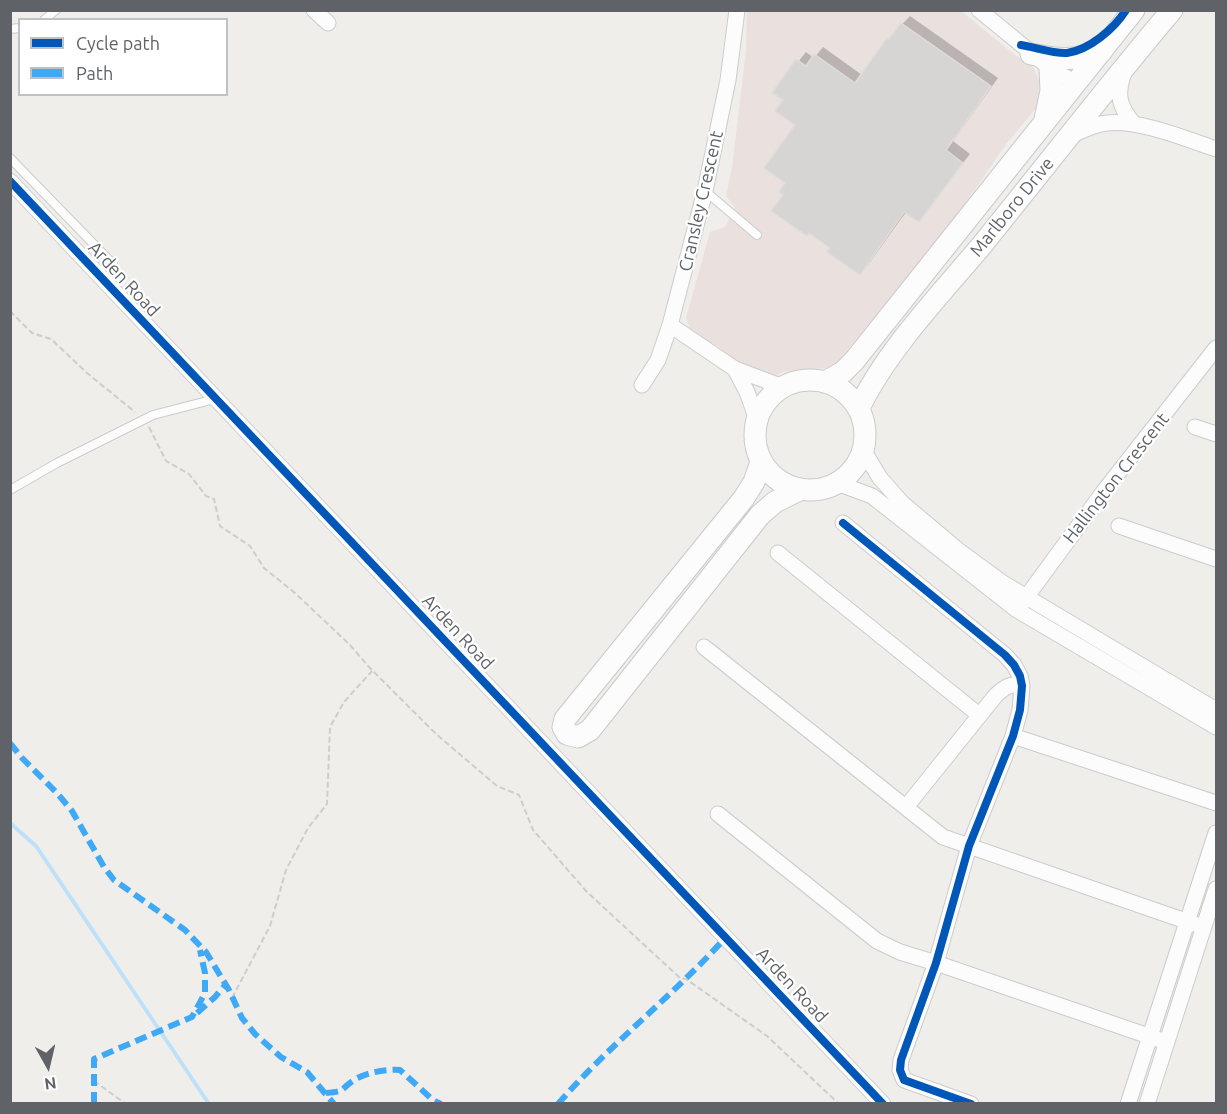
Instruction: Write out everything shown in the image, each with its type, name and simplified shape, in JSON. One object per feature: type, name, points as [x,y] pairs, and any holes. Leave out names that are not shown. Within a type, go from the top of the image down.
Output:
[{"type":"main road","name":"Marlboro Drive","points":[[825,382],[843,372],[854,361],[1134,10]]},
{"type":"main road","name":"Marlboro Drive","points":[[858,408],[872,382],[896,350],[1172,10]]},
{"type":"main road","points":[[1031,54],[1072,60],[1102,51]]},
{"type":"main road","points":[[1044,122],[1051,91],[1050,68]]},
{"type":"main road","points":[[1075,83],[1082,86],[1099,84],[1123,68]]},
{"type":"main road","points":[[804,380],[825,382],[844,392],[858,408],[865,429],[863,450],[853,470],[837,483],[816,490],[794,488],[775,478],[761,462],[755,441],[757,420],[766,400],[783,387],[804,380]]},
{"type":"main road","points":[[761,462],[754,482],[744,498],[565,719],[563,727],[567,734],[578,737],[590,730],[760,515],[775,502],[801,489]]},
{"type":"street","points":[[314,10],[328,23]]},
{"type":"street","name":"Cransley Crescent","points":[[642,385],[658,360],[670,325],[705,191],[728,80],[737,10]]},
{"type":"street","points":[[979,10],[1031,54],[1075,83]]},
{"type":"street","points":[[1123,68],[1119,101],[1122,109],[1134,124]]},
{"type":"street","points":[[1071,135],[1108,122],[1134,124],[1216,149]]},
{"type":"street","name":"Arden Road","points":[[10,181],[883,1104]]},
{"type":"street","points":[[670,325],[735,369],[783,387]]},
{"type":"street","name":"Hallington Crescent","points":[[1017,610],[1216,348]]},
{"type":"street","points":[[735,369],[747,392],[757,420]]},
{"type":"street","points":[[1195,427],[1216,434]]},
{"type":"street","points":[[863,450],[880,478],[902,503],[979,566],[1003,583],[1216,710]]},
{"type":"street","points":[[837,483],[872,496],[1017,610],[1216,727]]},
{"type":"street","points":[[843,523],[1005,655],[1020,676],[1022,686],[1020,710],[1013,736],[969,846],[936,963],[901,1060],[900,1076],[904,1080],[971,1104]]},
{"type":"street","points":[[1119,526],[1216,559]]},
{"type":"street","points":[[778,553],[979,715]]},
{"type":"street","points":[[704,647],[943,837],[1203,927]]},
{"type":"street","points":[[906,807],[979,715],[1006,686],[1014,684],[1022,686]]},
{"type":"street","points":[[1013,736],[1216,803]]},
{"type":"street","points":[[718,814],[877,941],[907,955],[1166,1042]]},
{"type":"street","points":[[1128,1104],[1216,833]]},
{"type":"street","points":[[1147,1104],[1216,889]]},
{"type":"lane","points":[[10,158],[113,264]]},
{"type":"lane","points":[[705,191],[757,235]]},
{"type":"lane","points":[[10,490],[57,463],[145,419],[216,398]]},
{"type":"path","points":[[10,311],[32,333],[51,339],[87,374],[145,419],[166,461],[189,474],[206,496],[214,499],[220,526],[250,546],[264,567],[342,638],[436,734],[496,786],[519,795],[533,830],[587,892],[680,978],[686,979],[767,1036],[838,1104]]},
{"type":"path","points":[[232,998],[270,926],[286,870],[308,828],[327,804],[330,727],[344,702],[372,671]]},
{"type":"path","points":[[94,1081],[126,1104]]},
{"type":"shaded area","points":[[747,11],[961,11],[1033,67],[1040,82],[1037,107],[1007,143],[946,231],[833,367],[783,372],[771,378],[748,374],[719,347],[691,332],[686,318],[710,232],[725,227],[735,207],[726,196],[732,168],[746,50]]},
{"type":"building","points":[[901,23],[991,86],[946,150],[963,163],[919,222],[904,212],[860,275],[827,252],[830,248],[809,233],[807,236],[771,211],[783,195],[779,192],[785,183],[764,168],[795,125],[775,111],[783,100],[772,93],[796,59],[806,66],[814,54],[855,83],[887,38],[889,39]]},
{"type":"waterway","points":[[10,823],[36,846],[209,1104]]},
{"type":"marked path","points":[[10,743],[72,811],[114,880],[185,930],[206,952],[229,990],[242,1018],[255,1034],[281,1057],[307,1072],[334,1104]]},
{"type":"marked path","points":[[558,1104],[726,937]]},
{"type":"marked path","points":[[94,1104],[94,1059],[192,1017],[205,993],[205,973],[200,950]]},
{"type":"marked path","points":[[197,1013],[226,984]]},
{"type":"marked path","points":[[326,1093],[340,1091],[359,1077],[371,1073],[400,1070],[433,1100],[441,1104]]},
{"type":"cycle path","points":[[1021,45],[1057,52],[1075,51],[1100,38],[1126,10]]},
{"type":"cycle path","points":[[10,181],[883,1104]]},
{"type":"cycle path","points":[[843,523],[1005,655],[1020,676],[1022,686],[1020,710],[1013,736],[969,846],[936,963],[901,1060],[900,1070],[904,1080],[971,1104]]}]
